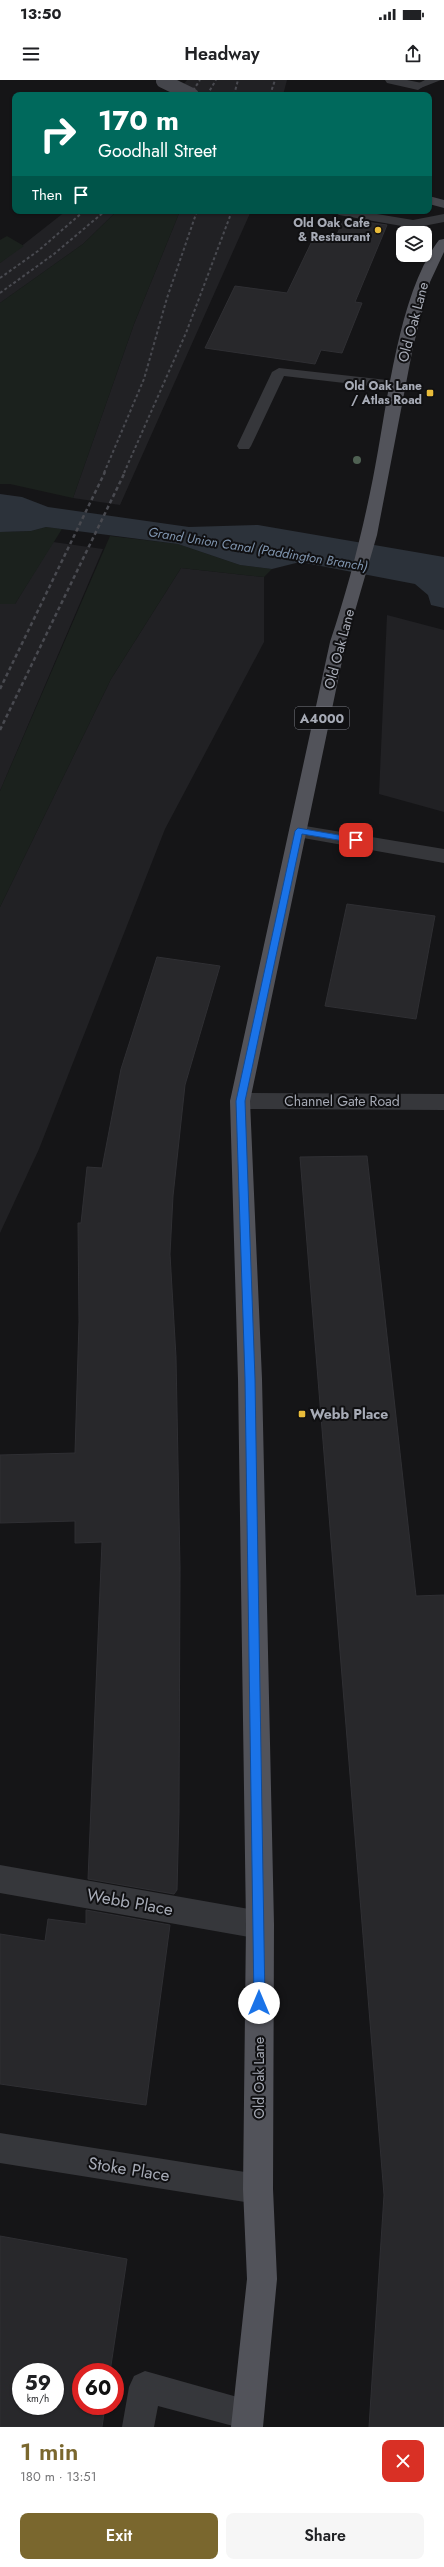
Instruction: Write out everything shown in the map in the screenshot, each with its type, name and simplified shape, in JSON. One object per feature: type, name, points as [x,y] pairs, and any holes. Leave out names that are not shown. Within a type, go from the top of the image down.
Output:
[{"type":"main road","name":"Old Oak Lane","points":[[248,2420],[262,2279],[258,2189],[260,1925],[250,1379],[240,1101],[338,642],[350,606],[377,500],[396,385],[420,290],[435,253],[444,243]]},
{"type":"street","points":[[391,80],[418,86]]},
{"type":"street","points":[[162,81],[186,92]]},
{"type":"street","points":[[432,201],[444,204]]},
{"type":"street","points":[[298,831],[444,856]]},
{"type":"street","name":"Channel Gate Road","points":[[240,1101],[444,1102]]},
{"type":"street","name":"Webb Place","points":[[0,1879],[260,1925]]},
{"type":"street","name":"Stoke Place","points":[[0,2148],[258,2189]]},
{"type":"street","points":[[138,2427],[145,2387],[248,2420]]},
{"type":"lane","points":[[418,86],[436,80]]},
{"type":"lane","points":[[356,214],[414,224],[444,218]]},
{"type":"lane","points":[[244,446],[279,372],[396,385]]},
{"type":"shaded area","points":[[187,80],[287,80],[284,92],[177,92]]},
{"type":"shaded area","points":[[62,214],[114,214],[83,244],[0,303],[0,263]]},
{"type":"shaded area","points":[[114,214],[179,214],[134,324],[73,498],[10,484],[0,484],[0,303],[83,244]]},
{"type":"shaded area","points":[[179,214],[250,214],[120,505],[73,498],[134,324]]},
{"type":"shaded area","points":[[7,236],[24,246],[0,263],[0,240]]},
{"type":"shaded area","points":[[46,527],[62,529],[15,604],[0,604],[0,532],[31,531]]},
{"type":"shaded area","points":[[110,536],[178,544],[240,565],[272,569],[264,577],[181,568],[111,679],[0,907],[0,791]]},
{"type":"shaded area","points":[[53,542],[103,549],[0,791],[0,604],[15,604]]},
{"type":"shaded area","points":[[181,568],[264,577],[264,642],[165,829],[39,1149],[0,1233],[0,907],[111,679]]},
{"type":"shaded area","points":[[387,615],[444,630],[444,812],[379,794]]},
{"type":"water","name":"Grand Union Canal (Paddington Branch)","points":[[0,494],[22,497],[48,507],[189,527],[258,525],[444,557],[444,608],[431,605],[428,595],[415,584],[300,562],[272,569],[240,565],[178,544],[46,527],[31,531],[0,532]]},
{"type":"building","points":[[344,219],[387,225],[355,302],[362,303],[342,353],[321,350],[315,364],[205,348],[235,286],[287,293],[314,237],[335,239]]},
{"type":"building","points":[[347,904],[435,916],[416,1019],[325,1006]]},
{"type":"building","points":[[157,957],[220,966],[185,1085],[173,1196],[170,1254],[176,1357],[180,1568],[179,1812],[177,1890],[174,1894],[88,1879],[102,1542],[75,1543],[75,1521],[0,1523],[0,1455],[75,1453],[79,1322],[78,1223],[81,1223],[87,1167],[102,1168],[121,1069]]},
{"type":"building","points":[[367,1156],[416,1596],[444,1595],[444,2427],[369,2427],[384,2195],[300,1157]]},
{"type":"building","points":[[86,1910],[170,1925],[146,2105],[0,2084],[0,1934],[45,1941],[48,1919],[86,1924]]},
{"type":"building","points":[[0,2236],[127,2259],[111,2363],[72,2363],[72,2415],[104,2415],[102,2427],[0,2427]]},
{"type":"railway","points":[[192,92],[200,80]]},
{"type":"railway","points":[[209,92],[216,80]]},
{"type":"railway","points":[[235,92],[238,80]]},
{"type":"railway","points":[[271,92],[275,80]]},
{"type":"railway","points":[[0,278],[38,251],[81,214]]},
{"type":"railway","points":[[0,293],[54,254],[101,214]]},
{"type":"railway","points":[[104,473],[144,379],[167,298],[196,214]]},
{"type":"railway","points":[[124,473],[186,333],[231,214]]},
{"type":"railway","points":[[0,689],[105,472]]},
{"type":"railway","points":[[0,730],[125,472]]},
{"type":"place","name":"Old Oak Cafe & Restaurant","points":[[378,230]]},
{"type":"place","name":"Old Oak Lane / Atlas Road","points":[[430,393]]},
{"type":"place","name":"Webb Place","points":[[302,1414]]},
{"type":"route","points":[[259,2003],[260,1925],[250,1379],[240,1101],[298,831],[356,840]]}]
